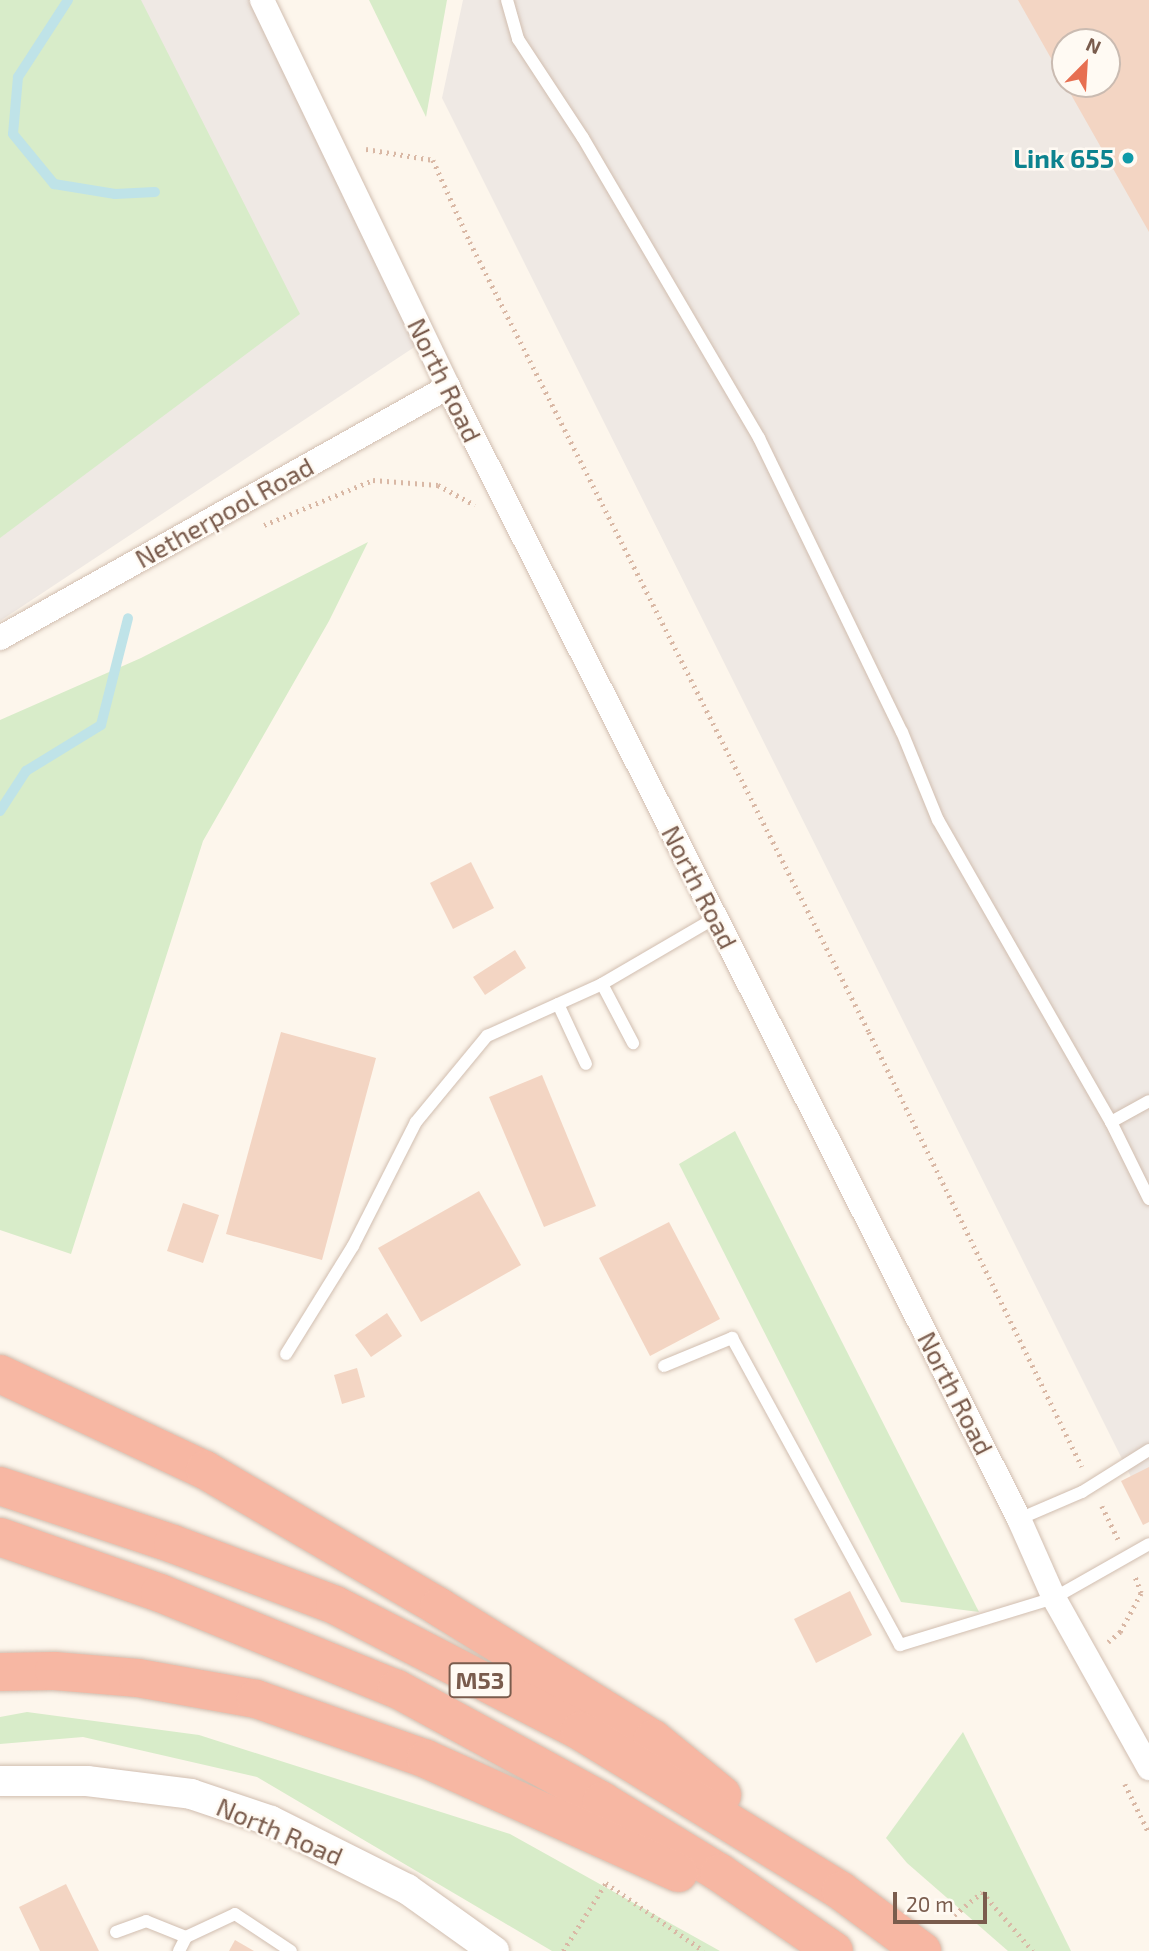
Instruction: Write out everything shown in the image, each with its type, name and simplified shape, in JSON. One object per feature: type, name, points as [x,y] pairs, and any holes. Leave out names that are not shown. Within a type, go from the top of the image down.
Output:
[{"type":"highway","points":[[0,1374],[205,1470],[641,1731],[841,1891]]},
{"type":"highway","name":"M53","points":[[0,1486],[173,1544],[335,1605],[580,1731],[841,1891],[922,1951]]},
{"type":"highway","name":"M53","points":[[0,1537],[160,1593],[397,1689],[602,1801],[720,1873],[826,1946]]},
{"type":"highway","points":[[0,1671],[54,1671],[138,1678],[256,1699],[426,1759],[618,1844],[826,1946]]},
{"type":"street","name":"North Road","points":[[261,0],[448,387],[1019,1519],[1054,1598],[1149,1768]]},
{"type":"street","name":"Netherpool Road","points":[[0,638],[448,387]]},
{"type":"street","name":"North Road","points":[[0,1781],[87,1781],[191,1794],[271,1821],[407,1889],[484,1948]]},
{"type":"lane","points":[[507,0],[518,39],[583,138],[759,438],[902,732],[938,820],[1111,1122],[1149,1199]]},
{"type":"lane","points":[[286,1354],[353,1246],[416,1122],[486,1036],[602,984],[716,918]]},
{"type":"lane","points":[[602,984],[633,1043]]},
{"type":"lane","points":[[558,1004],[586,1064]]},
{"type":"lane","points":[[1111,1122],[1149,1101]]},
{"type":"lane","points":[[664,1366],[732,1338],[900,1644],[1054,1598],[1149,1544]]},
{"type":"lane","points":[[1019,1519],[1091,1486],[1149,1450]]},
{"type":"lane","points":[[179,1951],[186,1937],[235,1914],[291,1951]]},
{"type":"lane","points":[[116,1932],[146,1921],[186,1937]]},
{"type":"path","points":[[331,143],[433,160],[470,242],[869,1031],[1127,1555],[1141,1593],[1120,1632],[1088,1660]]},
{"type":"path","points":[[252,530],[373,480],[438,485],[486,511]]},
{"type":"path","points":[[1119,1772],[1149,1833]]},
{"type":"path","points":[[563,1951],[606,1883],[704,1951]]},
{"type":"path","points":[[954,1915],[982,1892],[1034,1951]]},
{"type":"shaded area","points":[[0,0],[252,0],[416,346],[0,621]]},
{"type":"shaded area","points":[[463,0],[1149,0],[1149,1513],[442,98]]},
{"type":"green space","points":[[0,0],[141,0],[300,314],[0,538]]},
{"type":"green space","points":[[369,0],[447,0],[426,117]]},
{"type":"green space","points":[[368,542],[329,621],[203,841],[71,1254],[0,1230],[0,720],[141,658]]},
{"type":"green space","points":[[735,1131],[979,1612],[901,1602],[679,1164]]},
{"type":"green space","points":[[27,1712],[199,1735],[510,1834],[720,1951],[552,1951],[257,1777],[83,1737],[0,1744],[0,1717]]},
{"type":"green space","points":[[963,1732],[1071,1951],[1008,1951],[907,1863],[886,1838]]},
{"type":"building","name":"Link 655","points":[[1018,0],[1149,0],[1149,232],[1073,98],[1121,98],[1121,28],[1051,28],[1051,58]]},
{"type":"building","points":[[471,862],[494,908],[453,929],[430,883]]},
{"type":"building","points":[[515,950],[526,968],[485,995],[473,977]]},
{"type":"building","points":[[281,1032],[376,1058],[322,1260],[226,1234]]},
{"type":"building","points":[[542,1075],[596,1206],[544,1227],[489,1097]]},
{"type":"building","points":[[479,1191],[521,1265],[421,1322],[378,1248]]},
{"type":"building","points":[[183,1203],[219,1215],[203,1263],[167,1251]]},
{"type":"building","points":[[669,1222],[720,1319],[650,1356],[599,1258]]},
{"type":"building","points":[[387,1313],[402,1336],[371,1357],[355,1335]]},
{"type":"building","points":[[357,1368],[365,1397],[342,1404],[334,1375]]},
{"type":"building","points":[[1149,1467],[1149,1522],[1143,1525],[1121,1481]]},
{"type":"building","points":[[850,1591],[872,1635],[816,1663],[794,1619]]},
{"type":"building","points":[[66,1884],[99,1951],[40,1951],[19,1907]]},
{"type":"building","points":[[235,1940],[254,1951],[229,1951]]},
{"type":"waterway","points":[[68,0],[18,77],[13,134],[54,184],[115,194],[155,192]]},
{"type":"waterway","points":[[0,811],[26,771],[101,725],[128,618]]},
{"type":"place","name":"Link 655","points":[[1128,158]]}]
